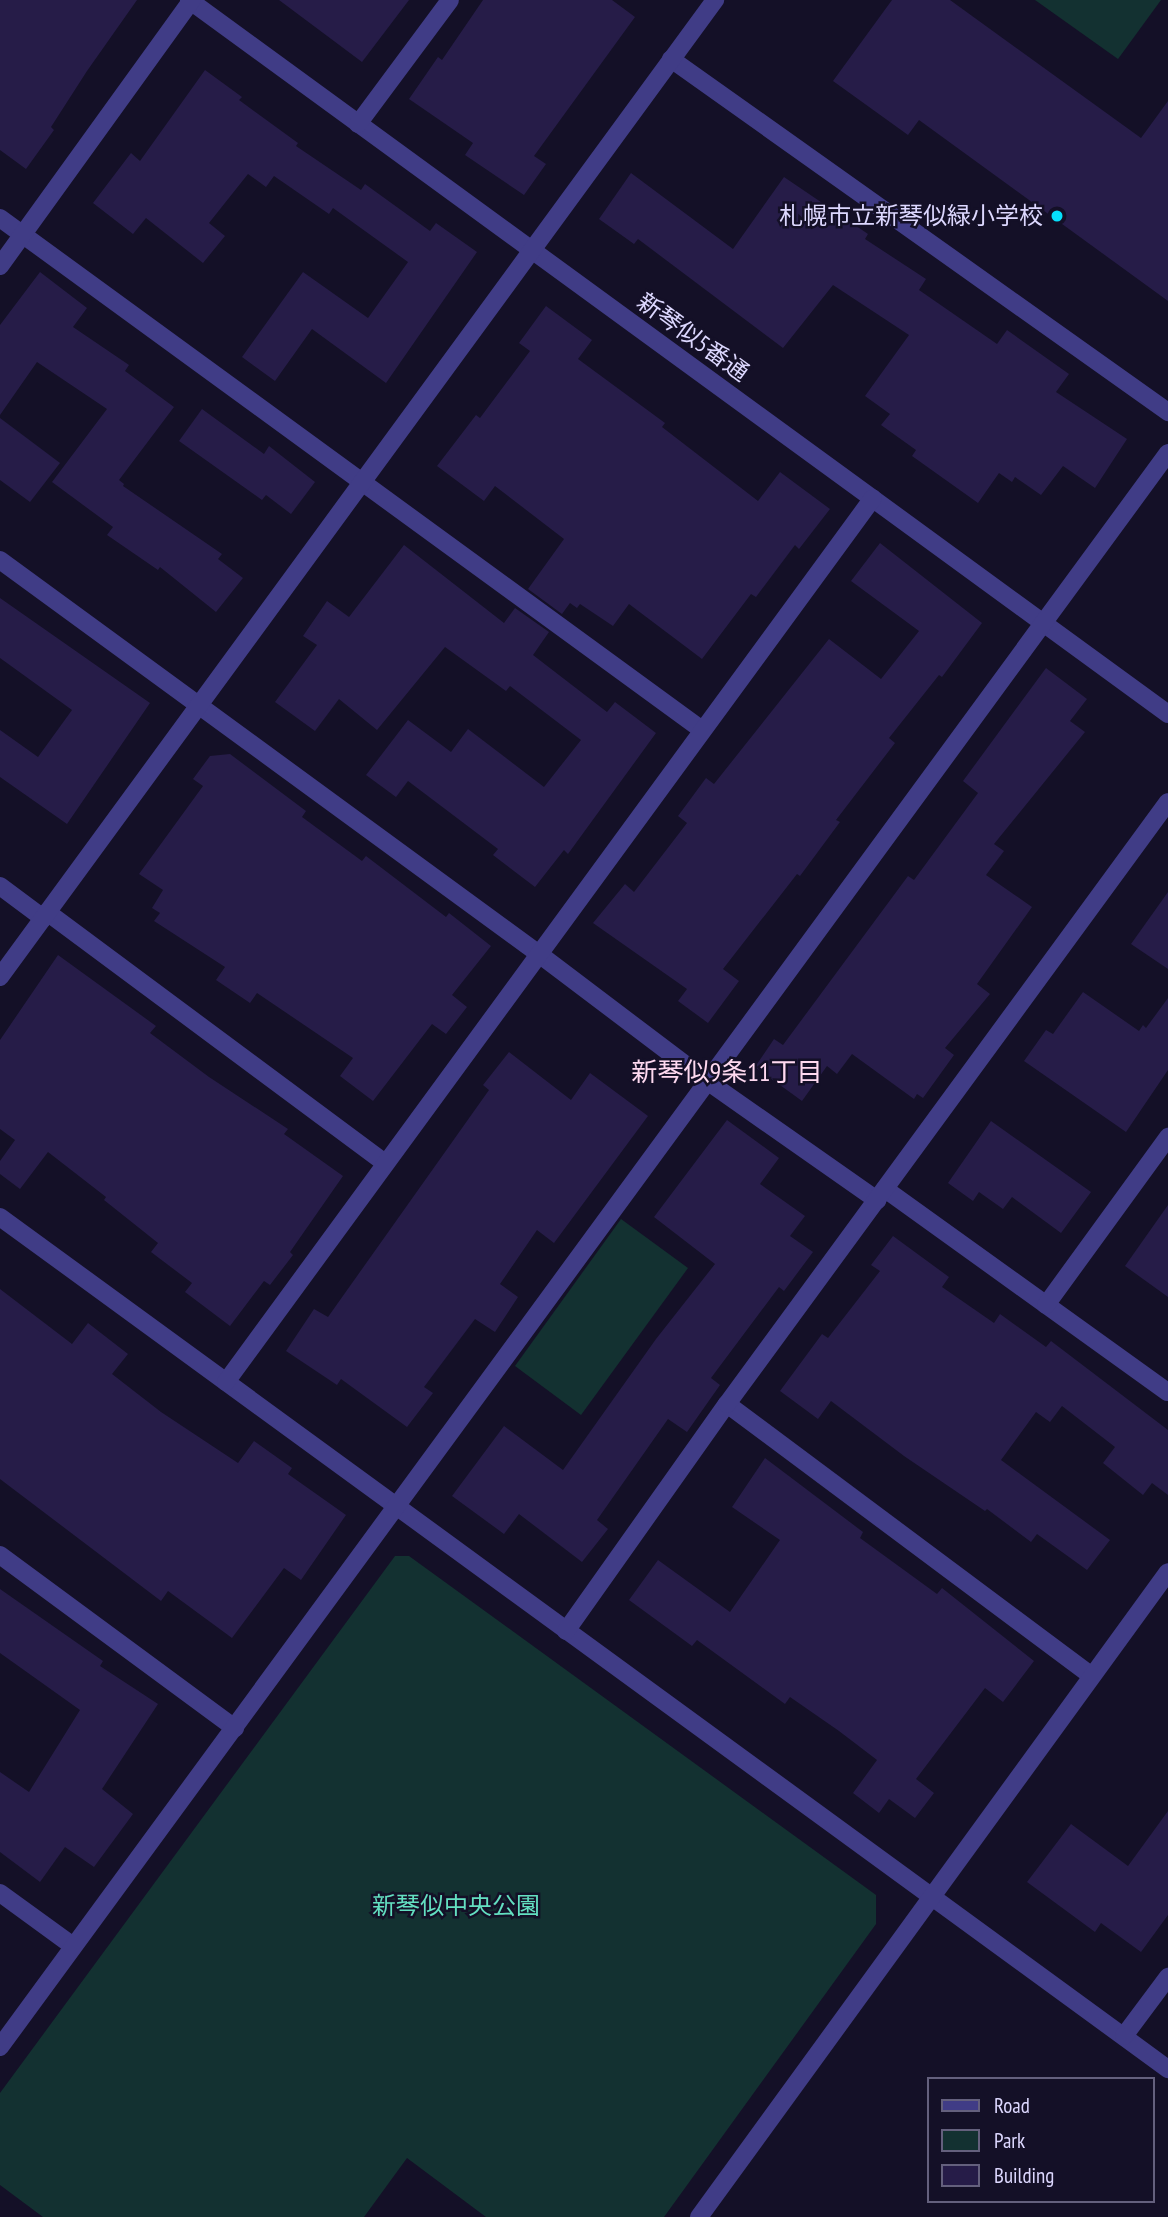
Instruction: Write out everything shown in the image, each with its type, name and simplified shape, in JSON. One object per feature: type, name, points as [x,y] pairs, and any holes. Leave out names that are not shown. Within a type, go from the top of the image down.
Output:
[{"type":"street","points":[[358,124],[450,0]]},
{"type":"street","points":[[0,977],[715,0]]},
{"type":"street","points":[[0,266],[191,1]]},
{"type":"street","name":"新琴似5番通","points":[[191,1],[1168,714]]},
{"type":"street","points":[[671,59],[1168,412]]},
{"type":"street","points":[[0,218],[702,730]]},
{"type":"street","points":[[0,2047],[1168,453]]},
{"type":"street","points":[[226,1382],[873,498]]},
{"type":"street","points":[[0,560],[540,954],[707,1082],[881,1194],[1046,1305],[1168,1392]]},
{"type":"street","points":[[566,1631],[727,1404],[1168,802]]},
{"type":"street","points":[[0,886],[45,915],[385,1163]]},
{"type":"street","points":[[1046,1305],[1168,1137]]},
{"type":"street","points":[[0,1217],[1168,2069]]},
{"type":"street","points":[[727,1404],[1092,1676]]},
{"type":"street","points":[[0,1555],[235,1728]]},
{"type":"street","points":[[699,2217],[1168,1572]]},
{"type":"street","points":[[0,1893],[73,1946]]},
{"type":"street","points":[[1124,2036],[1168,1977]]},
{"type":"green space","points":[[1035,0],[1161,0],[1118,59]]},
{"type":"green space","points":[[621,1219],[688,1268],[581,1415],[515,1366]]},
{"type":"green space","name":"新琴似中央公園","points":[[395,1556],[409,1556],[876,1895],[876,1924],[664,2217],[486,2217],[407,2158],[364,2217],[43,2217],[0,2185],[0,2093]]},
{"type":"building","points":[[0,0],[137,0],[87,71],[51,127],[54,130],[26,169],[0,150]]},
{"type":"building","points":[[279,0],[409,0],[362,62]]},
{"type":"building","points":[[483,0],[612,0],[635,17],[534,156],[546,164],[524,195],[465,155],[473,143],[409,99],[438,57],[442,60]]},
{"type":"building","points":[[892,0],[950,0],[1141,138],[1168,101],[1168,301],[919,120],[908,135],[833,81]]},
{"type":"building","points":[[205,70],[242,97],[239,100],[298,143],[296,146],[361,190],[365,184],[430,231],[436,223],[477,252],[386,383],[312,329],[275,381],[242,357],[303,272],[368,318],[408,262],[333,208],[329,214],[274,176],[266,187],[248,174],[209,223],[225,236],[203,263],[146,218],[133,234],[93,203],[131,153],[140,161]]},
{"type":"building","points":[[631,173],[733,249],[784,177],[868,234],[865,239],[926,279],[919,290],[997,344],[1007,330],[1069,374],[1056,392],[1127,439],[1095,488],[1063,466],[1041,495],[1015,477],[1012,482],[999,473],[978,503],[912,456],[916,450],[881,425],[890,414],[865,396],[909,335],[833,285],[783,348],[638,239],[634,244],[599,219]]},
{"type":"building","points":[[40,272],[87,308],[73,327],[129,365],[125,371],[174,407],[119,480],[123,486],[222,554],[218,559],[243,578],[216,612],[160,567],[158,570],[107,535],[113,527],[52,482],[107,409],[37,362],[0,415],[0,325]]},
{"type":"building","points":[[546,306],[592,340],[578,359],[665,423],[662,427],[758,501],[780,472],[830,509],[799,549],[795,545],[756,597],[751,594],[702,659],[629,604],[613,626],[580,604],[577,608],[570,603],[562,614],[528,589],[564,539],[495,486],[484,501],[437,466],[476,415],[480,418],[530,351],[519,343]]},
{"type":"building","points":[[202,409],[264,454],[269,446],[315,482],[291,514],[266,495],[262,500],[179,441]]},
{"type":"building","points":[[0,418],[60,463],[30,502],[0,480]]},
{"type":"building","points":[[880,543],[982,623],[942,677],[939,675],[889,738],[895,743],[836,820],[840,822],[800,876],[797,874],[723,969],[739,981],[708,1023],[678,1001],[687,989],[593,923],[625,884],[634,892],[687,823],[678,816],[706,778],[714,784],[829,639],[881,679],[919,631],[851,581]]},
{"type":"building","points":[[404,545],[504,623],[515,608],[549,632],[533,655],[607,712],[615,702],[656,733],[568,854],[564,850],[535,887],[493,855],[498,849],[408,781],[396,797],[366,775],[408,720],[451,752],[468,729],[544,787],[581,740],[510,686],[506,691],[445,647],[377,730],[339,699],[315,731],[275,702],[317,645],[303,636],[327,601],[349,617]]},
{"type":"building","points":[[0,598],[150,703],[67,824],[0,777],[0,730],[38,757],[72,710],[0,658]]},
{"type":"building","points":[[1046,668],[1087,699],[1070,721],[1085,732],[994,844],[1004,851],[986,875],[1032,907],[977,984],[990,994],[945,1048],[954,1055],[923,1098],[917,1094],[914,1099],[852,1054],[837,1074],[827,1066],[802,1101],[755,1067],[774,1039],[783,1045],[908,876],[914,880],[978,793],[963,781]]},
{"type":"building","points":[[230,754],[306,811],[302,817],[362,861],[366,856],[446,917],[449,913],[491,946],[452,995],[467,1007],[446,1034],[432,1024],[373,1101],[340,1076],[353,1058],[257,993],[250,1003],[216,980],[225,967],[154,921],[160,913],[152,908],[163,890],[139,874],[203,786],[193,779],[210,756]]},
{"type":"building","points":[[1168,892],[1168,969],[1131,944]]},
{"type":"building","points":[[58,955],[156,1026],[150,1033],[209,1077],[288,1129],[284,1134],[343,1176],[290,1252],[293,1255],[270,1285],[264,1281],[230,1326],[185,1292],[192,1283],[151,1252],[158,1243],[104,1200],[106,1197],[48,1152],[20,1189],[0,1174],[0,1161],[15,1140],[0,1129],[0,1040]]},
{"type":"building","points":[[1083,992],[1139,1031],[1143,1025],[1146,1028],[1168,998],[1168,1070],[1126,1132],[1024,1061],[1046,1030],[1053,1034]]},
{"type":"building","points":[[509,1052],[571,1100],[590,1073],[648,1116],[554,1243],[537,1230],[500,1284],[518,1297],[495,1332],[475,1319],[424,1387],[433,1393],[407,1427],[341,1379],[337,1385],[286,1351],[314,1309],[328,1317],[489,1090],[483,1085]]},
{"type":"building","points":[[727,1120],[779,1158],[760,1184],[805,1216],[790,1236],[813,1252],[784,1291],[779,1287],[711,1378],[720,1385],[687,1432],[668,1419],[597,1520],[608,1529],[582,1562],[519,1514],[504,1534],[452,1496],[504,1426],[563,1470],[656,1339],[715,1264],[654,1217]]},
{"type":"building","points":[[991,1121],[1091,1192],[1061,1233],[1012,1197],[1003,1209],[979,1192],[973,1201],[948,1183]]},
{"type":"building","points":[[1168,1205],[1168,1297],[1125,1266]]},
{"type":"building","points":[[893,1236],[949,1277],[942,1287],[994,1323],[1000,1314],[1046,1347],[1051,1341],[1168,1430],[1168,1495],[1152,1483],[1143,1495],[1103,1463],[1115,1447],[1062,1406],[1050,1422],[1036,1412],[1001,1460],[1110,1540],[1087,1570],[1037,1534],[1031,1542],[987,1509],[985,1511],[904,1456],[831,1401],[818,1419],[780,1391],[822,1334],[828,1338],[880,1271],[871,1265]]},
{"type":"building","points":[[0,1289],[72,1344],[88,1323],[128,1354],[112,1374],[161,1412],[238,1463],[254,1441],[292,1468],[288,1474],[346,1515],[301,1580],[284,1568],[232,1638],[168,1591],[161,1601],[0,1479]]},
{"type":"building","points":[[765,1458],[863,1532],[860,1538],[937,1594],[942,1588],[1034,1661],[1003,1702],[985,1688],[916,1779],[934,1793],[915,1818],[889,1799],[879,1813],[853,1793],[877,1760],[839,1731],[790,1697],[785,1704],[697,1640],[692,1646],[629,1600],[658,1560],[730,1612],[780,1540],[732,1507]]},
{"type":"building","points":[[0,1589],[103,1661],[100,1666],[158,1704],[102,1789],[133,1814],[94,1867],[65,1847],[40,1882],[0,1852],[0,1772],[29,1792],[80,1710],[0,1653]]},
{"type":"building","points":[[1168,1811],[1168,1915],[1141,1952],[1101,1923],[1095,1932],[1027,1882],[1071,1824],[1128,1866]]},
{"type":"place","name":"札幌市立新琴似緑小学校","points":[[1057,216]]},
{"type":"district","name":"新琴似9条11丁目","points":[[727,1072]]}]
